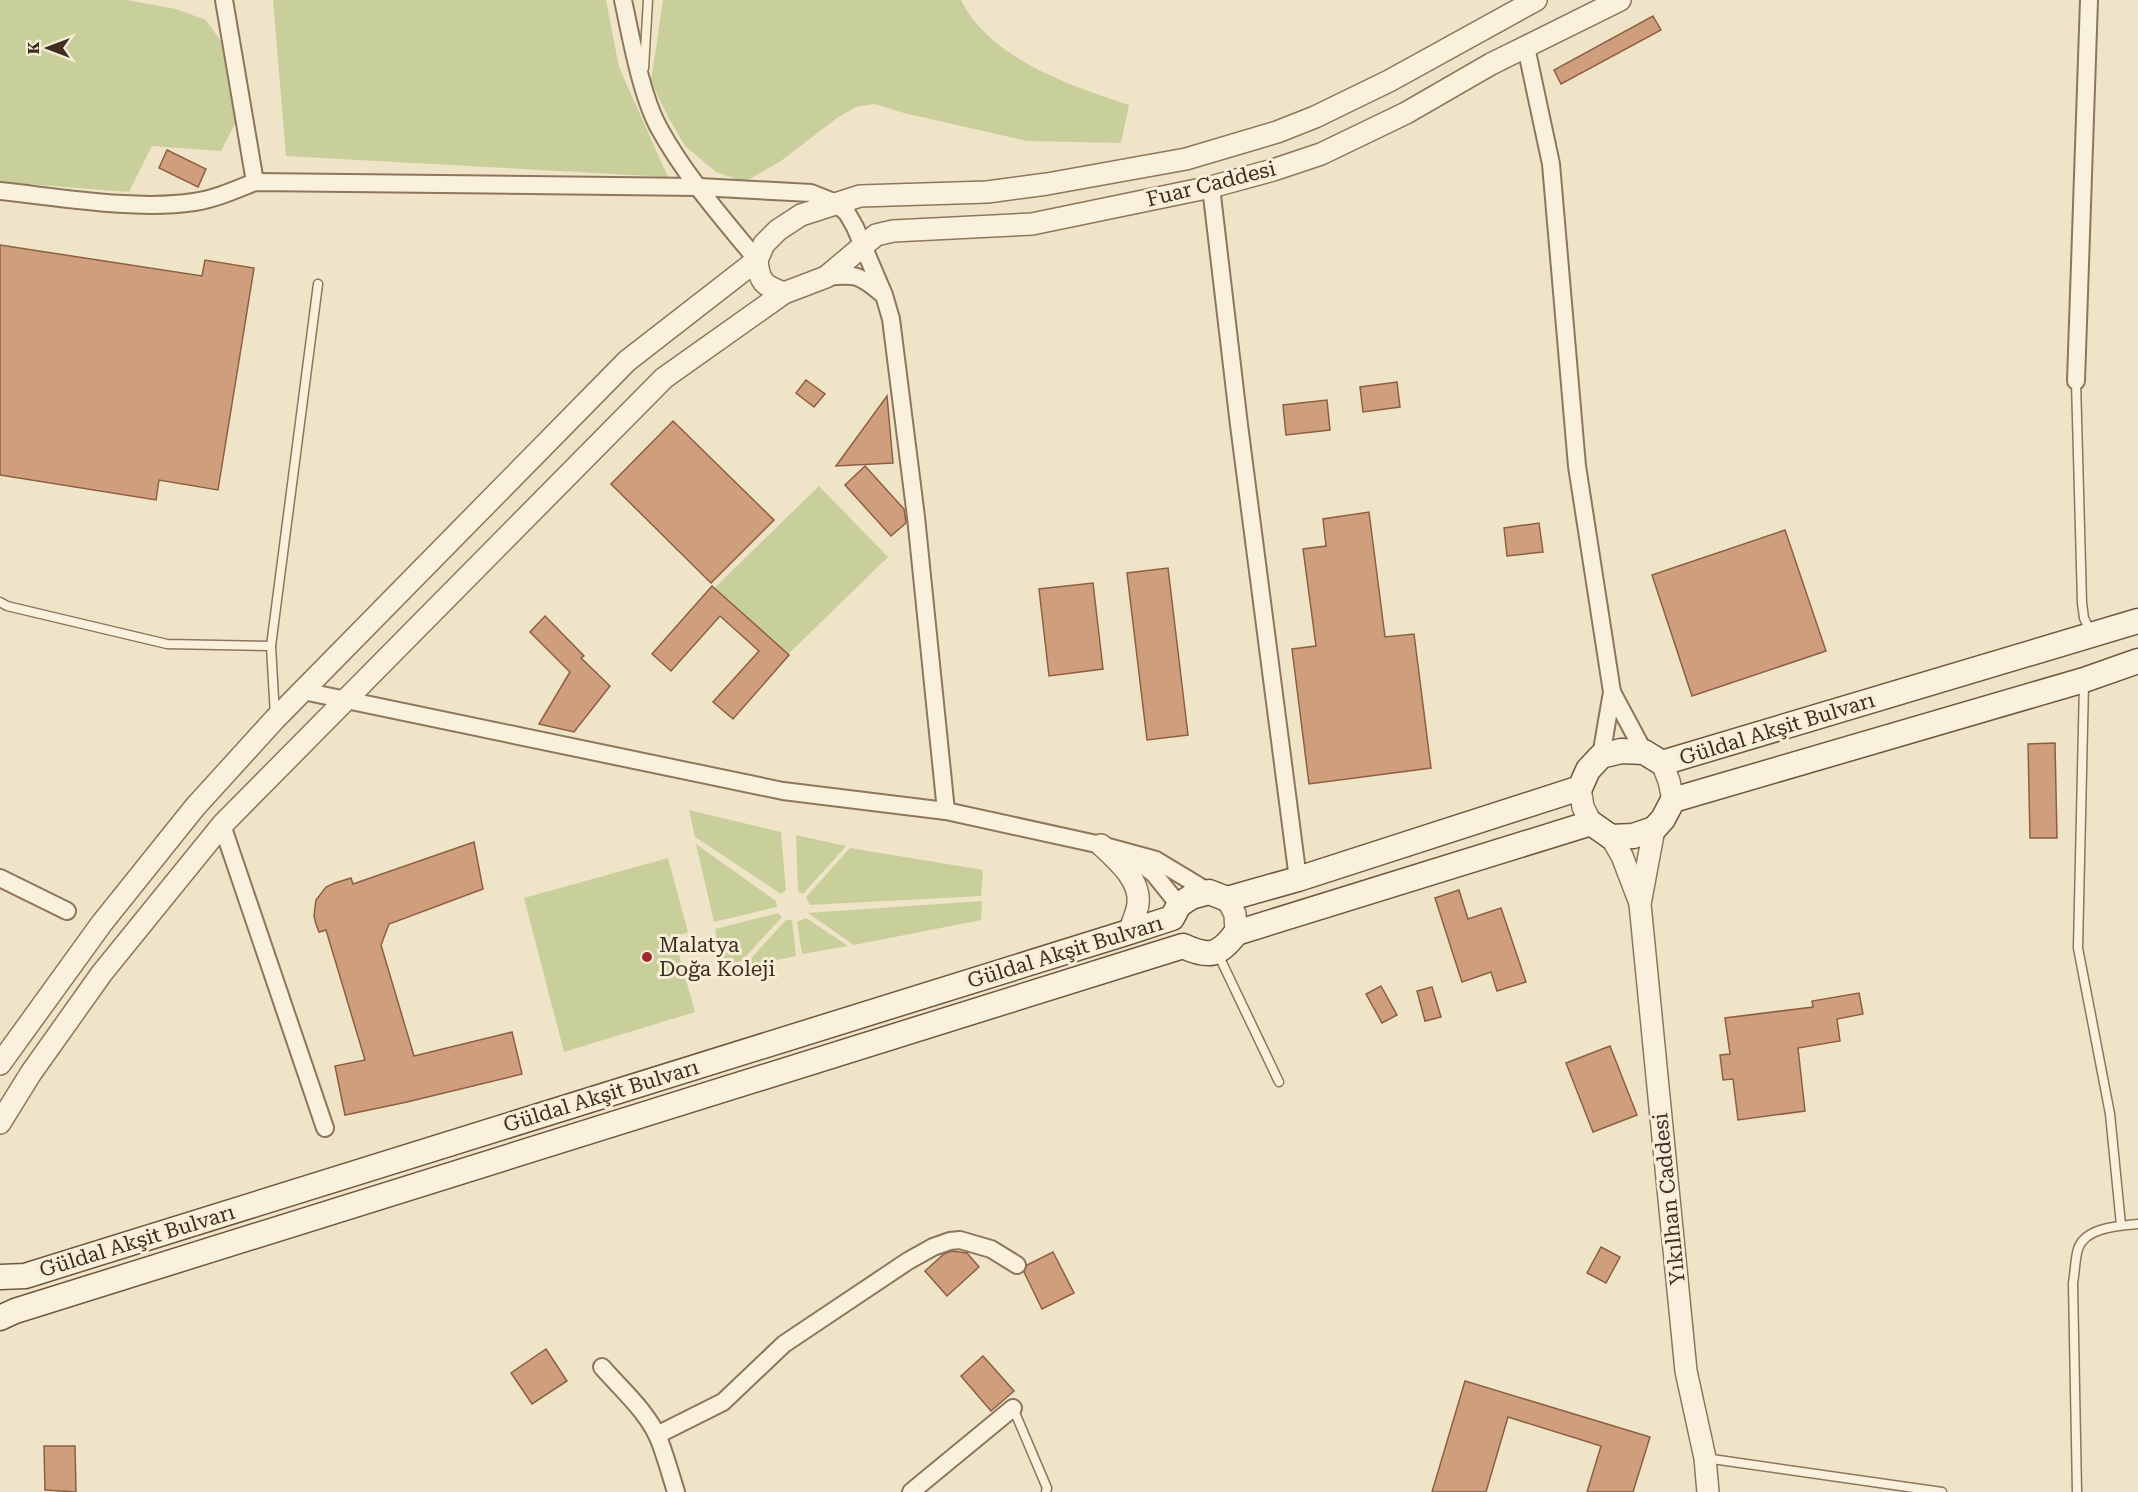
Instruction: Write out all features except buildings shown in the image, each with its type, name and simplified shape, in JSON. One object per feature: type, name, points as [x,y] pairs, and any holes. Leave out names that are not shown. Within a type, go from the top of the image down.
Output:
[{"type":"main road","name":"Güldal Akşit Bulvarı","points":[[1601,756],[1621,751],[1653,757],[2138,621]]},
{"type":"main road","name":"Güldal Akşit Bulvarı","points":[[1654,829],[1663,819],[1673,800],[2084,680],[2138,661]]},
{"type":"main road","points":[[1580,788],[1588,770],[1601,756]]},
{"type":"main road","name":"Güldal Akşit Bulvarı","points":[[0,1277],[26,1276],[1129,932],[1175,912],[1191,897],[1218,895],[1298,879],[1580,788]]},
{"type":"main road","points":[[1217,952],[1227,945],[1236,933],[1591,823],[1611,837],[1633,836],[1654,829]]},
{"type":"main road","name":"Güldal Akşit Bulvarı","points":[[0,1318],[15,1311],[1183,946],[1200,954],[1217,952]]},
{"type":"street","points":[[224,0],[255,182]]},
{"type":"street","points":[[623,0],[643,84],[658,126],[699,187],[757,260]]},
{"type":"street","points":[[784,292],[772,289],[763,282],[758,274],[757,260],[764,244],[778,230],[801,215],[860,196],[987,192],[1047,184],[1186,159],[1277,132],[1350,101],[1536,0]]},
{"type":"street","name":"Fuar Caddesi","points":[[0,1124],[31,1073],[102,973],[222,825],[664,378],[784,292],[826,277],[876,235],[893,231],[1032,224],[1211,187],[1320,154],[1406,113],[1526,47],[1620,0]]},
{"type":"street","points":[[2076,381],[2089,0]]},
{"type":"street","points":[[1526,47],[1551,164],[1577,466],[1612,692],[1601,756]]},
{"type":"street","points":[[0,191],[118,203],[161,204],[192,203],[210,199],[255,182],[699,187],[811,193],[836,203],[847,213],[863,244],[891,320],[916,517],[946,811]]},
{"type":"street","points":[[1211,187],[1239,425],[1298,879]]},
{"type":"street","points":[[0,1064],[110,914],[195,807],[275,719],[627,361],[757,260]]},
{"type":"street","points":[[826,277],[849,275],[864,279],[884,296]]},
{"type":"street","points":[[303,691],[783,791],[946,811],[1101,845],[1156,860],[1218,895],[1234,914],[1236,933]]},
{"type":"street","points":[[1612,692],[1669,781],[1673,800]]},
{"type":"street","points":[[1580,788],[1583,807],[1591,823]]},
{"type":"street","points":[[222,825],[325,1128]]},
{"type":"street","name":"Yıkılhan Caddesi","points":[[1640,904],[1654,829]]},
{"type":"street","name":"Yıkılhan Caddesi","points":[[1611,837],[1622,856],[1640,904],[1686,1371],[1706,1458],[1708,1492]]},
{"type":"street","points":[[1101,845],[1122,865],[1135,884],[1138,903],[1129,932]]},
{"type":"street","points":[[1127,852],[1154,874],[1175,912],[1175,932],[1183,946]]},
{"type":"street","points":[[0,878],[67,911]]},
{"type":"street","points":[[657,1435],[723,1402],[784,1344],[908,1261],[933,1247],[960,1240],[991,1249],[1017,1265]]},
{"type":"street","points":[[602,1367],[646,1417],[657,1435],[676,1492]]},
{"type":"street","points":[[911,1492],[1013,1408]]},
{"type":"lane","points":[[643,84],[648,0]]},
{"type":"lane","points":[[275,719],[271,646],[318,284]]},
{"type":"lane","points":[[2076,381],[2082,603],[2084,618],[2092,635]]},
{"type":"lane","points":[[0,602],[7,606],[167,644],[271,646]]},
{"type":"lane","points":[[2084,680],[2078,948],[2109,1114],[2121,1226]]},
{"type":"lane","points":[[1217,952],[1279,1082]]},
{"type":"lane","points":[[2077,1492],[2073,1283],[2078,1249],[2083,1240],[2106,1227],[2138,1224]]},
{"type":"lane","points":[[1013,1408],[1047,1488],[1046,1492]]},
{"type":"lane","points":[[1706,1458],[1942,1492]]},
{"type":"green space","points":[[0,0],[127,0],[176,9],[206,20],[223,44],[241,112],[221,151],[152,146],[129,192],[0,182]]},
{"type":"green space","points":[[273,0],[606,0],[619,67],[668,177],[286,156]]},
{"type":"green space","points":[[663,0],[961,0],[974,20],[991,38],[1027,64],[1067,83],[1129,105],[1121,143],[1027,141],[874,104],[856,107],[837,118],[781,161],[744,182],[716,172],[685,146],[651,81]]},
{"type":"green space","points":[[819,486],[888,557],[774,668],[705,597]]},
{"type":"green space","points":[[689,810],[781,832],[786,890],[781,894],[695,837]]},
{"type":"green space","points":[[796,835],[846,846],[803,894],[798,891]]},
{"type":"green space","points":[[696,844],[776,901],[777,907],[714,922]]},
{"type":"green space","points":[[850,848],[983,870],[981,896],[810,905],[806,897]]},
{"type":"green space","points":[[668,858],[688,932],[674,937],[695,1012],[564,1052],[524,898]]},
{"type":"green space","points":[[982,901],[981,920],[854,945],[808,913]]},
{"type":"green space","points":[[778,913],[782,917],[736,967],[722,971],[715,929]]},
{"type":"green space","points":[[806,918],[848,946],[802,954],[797,922]]},
{"type":"green space","points":[[786,920],[792,920],[796,956],[743,967]]},
{"type":"place","name":"Malatya Doğa Koleji","points":[[647,957]]}]
